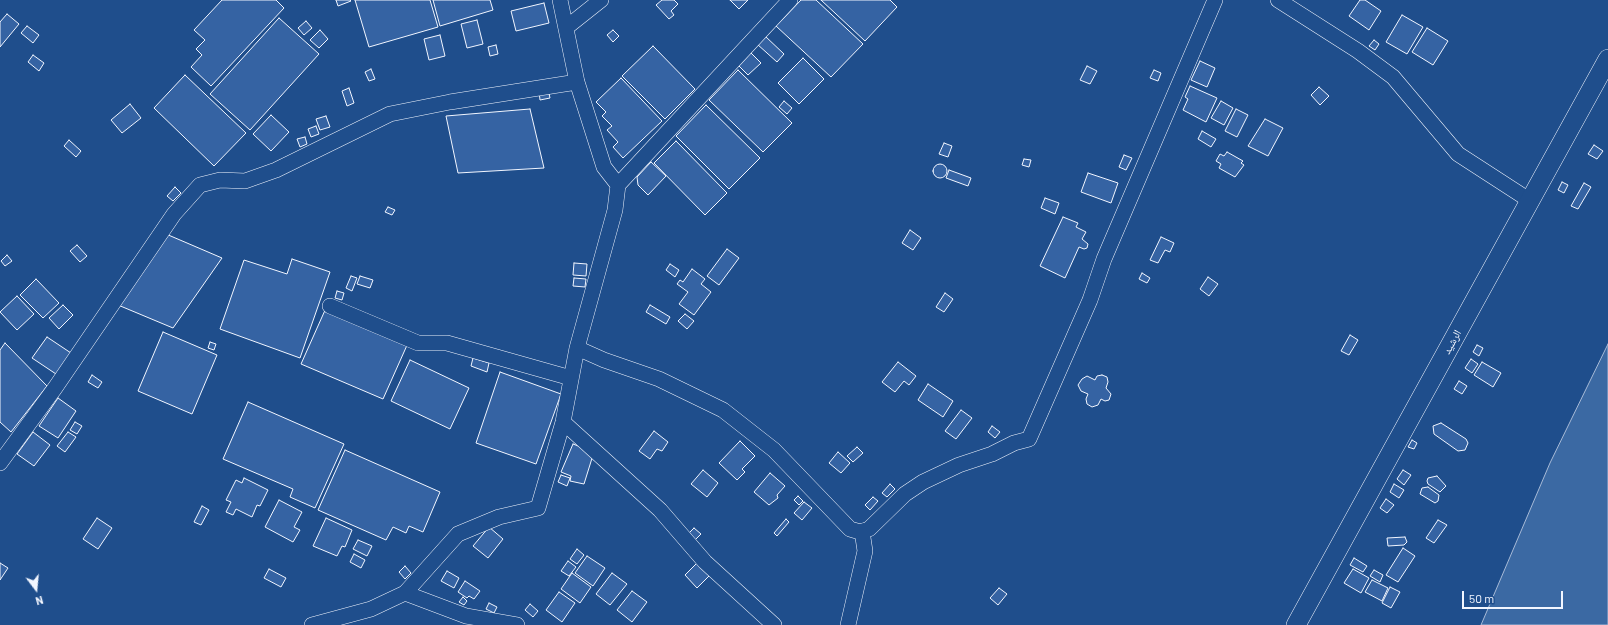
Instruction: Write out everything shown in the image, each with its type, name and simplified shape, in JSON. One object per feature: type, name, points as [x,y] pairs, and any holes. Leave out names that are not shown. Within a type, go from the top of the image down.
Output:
[{"type":"main road","name":"الرشيد","points":[[1296,625],[1608,59]]},
{"type":"street","points":[[560,0],[567,27],[577,82],[604,167],[618,185]]},
{"type":"street","points":[[567,27],[601,0]]},
{"type":"street","points":[[312,625],[371,609],[405,593],[458,534],[499,518],[538,508],[562,422],[577,348],[615,210],[618,185],[790,0]]},
{"type":"street","points":[[577,348],[604,360],[659,379],[724,410],[774,450],[832,512],[850,528],[862,531],[869,529],[905,494],[923,482],[959,465],[992,454],[1014,443],[1029,439],[1090,300],[1104,259],[1215,0]]},
{"type":"street","points":[[1278,0],[1358,51],[1393,77],[1458,154],[1529,200]]},
{"type":"street","points":[[0,463],[54,388],[174,214],[200,185],[220,180],[245,181],[270,172],[390,114],[450,102],[577,82]]},
{"type":"street","points":[[330,306],[418,343],[447,342],[571,378]]},
{"type":"street","points":[[562,422],[660,510],[705,562],[774,625]]},
{"type":"street","points":[[848,625],[865,551],[862,531]]},
{"type":"street","points":[[405,593],[466,616],[517,625]]},
{"type":"water","points":[[1608,344],[1608,625],[1481,625],[1550,463]]},
{"type":"building","points":[[222,0],[276,0],[284,8],[211,86],[191,67],[202,55],[196,49],[205,40],[194,30]]},
{"type":"building","points":[[336,0],[350,0],[351,1],[338,6]]},
{"type":"building","points":[[355,0],[430,0],[438,27],[369,47]]},
{"type":"building","points":[[433,0],[490,0],[493,10],[440,26]]},
{"type":"building","points":[[662,0],[674,0],[678,4],[671,11],[674,15],[669,19],[656,5]]},
{"type":"building","points":[[730,0],[748,0],[739,9]]},
{"type":"building","points":[[801,0],[816,0],[863,44],[831,77],[776,26]]},
{"type":"building","points":[[821,0],[890,0],[897,7],[865,41]]},
{"type":"building","points":[[1360,0],[1365,0],[1381,11],[1369,30],[1349,16]]},
{"type":"building","points":[[544,3],[549,23],[516,31],[511,11]]},
{"type":"building","points":[[7,14],[19,24],[0,47],[0,22]]},
{"type":"building","points":[[1402,15],[1423,27],[1407,54],[1386,42]]},
{"type":"building","points":[[279,18],[319,54],[250,130],[210,94]]},
{"type":"building","points":[[477,20],[483,44],[467,48],[461,24]]},
{"type":"building","points":[[306,21],[312,28],[304,35],[298,28]]},
{"type":"building","points":[[27,26],[39,35],[33,43],[21,33]]},
{"type":"building","points":[[1427,28],[1448,41],[1433,65],[1412,52]]},
{"type":"building","points":[[320,30],[328,39],[319,48],[310,40]]},
{"type":"building","points":[[613,30],[619,36],[613,42],[607,35]]},
{"type":"building","points":[[440,35],[445,56],[429,60],[424,39]]},
{"type":"building","points":[[765,36],[784,54],[777,62],[757,44]]},
{"type":"building","points":[[1374,40],[1379,44],[1375,50],[1369,46]]},
{"type":"building","points":[[496,45],[498,54],[490,56],[488,47]]},
{"type":"building","points":[[653,46],[695,89],[665,119],[622,76]]},
{"type":"building","points":[[750,52],[761,63],[748,75],[738,65]]},
{"type":"building","points":[[33,55],[44,63],[39,71],[28,62]]},
{"type":"building","points":[[803,58],[824,79],[799,104],[778,83]]},
{"type":"building","points":[[1200,61],[1215,68],[1207,87],[1191,80]]},
{"type":"building","points":[[1087,66],[1097,71],[1090,84],[1080,80]]},
{"type":"building","points":[[371,69],[375,79],[369,81],[365,72]]},
{"type":"building","points":[[738,70],[792,123],[763,152],[709,100]]},
{"type":"building","points":[[1154,70],[1161,73],[1158,81],[1150,78]]},
{"type":"building","points":[[185,75],[246,133],[214,166],[154,108]]},
{"type":"building","points":[[621,78],[662,121],[623,158],[613,147],[618,142],[607,130],[612,126],[602,116],[606,112],[596,102]]},
{"type":"building","points":[[1190,86],[1217,98],[1206,122],[1183,110],[1188,99],[1185,97]]},
{"type":"building","points":[[1319,87],[1329,96],[1320,105],[1311,95]]},
{"type":"building","points":[[349,88],[354,103],[347,106],[342,91]]},
{"type":"building","points":[[548,89],[550,98],[540,100],[539,91]]},
{"type":"building","points":[[784,101],[792,108],[787,114],[779,107]]},
{"type":"building","points":[[1221,101],[1233,108],[1224,125],[1211,118]]},
{"type":"building","points":[[130,104],[141,118],[122,133],[111,120]]},
{"type":"building","points":[[706,105],[760,158],[729,189],[676,136]]},
{"type":"building","points":[[530,109],[544,168],[458,173],[446,116]]},
{"type":"building","points":[[1236,109],[1248,115],[1237,137],[1225,131]]},
{"type":"building","points":[[271,115],[289,132],[271,151],[253,134]]},
{"type":"building","points":[[326,116],[330,127],[320,130],[316,119]]},
{"type":"building","points":[[1265,119],[1283,128],[1268,156],[1248,146]]},
{"type":"building","points":[[316,126],[319,134],[311,137],[308,129]]},
{"type":"building","points":[[1202,131],[1216,139],[1211,147],[1198,139]]},
{"type":"building","points":[[305,137],[307,144],[300,147],[297,139]]},
{"type":"building","points":[[69,140],[81,151],[76,157],[64,146]]},
{"type":"building","points":[[676,141],[727,193],[705,215],[654,163]]},
{"type":"building","points":[[944,143],[952,146],[948,157],[939,154]]},
{"type":"building","points":[[1594,145],[1603,151],[1597,159],[1588,154]]},
{"type":"building","points":[[1227,152],[1243,161],[1241,163],[1244,165],[1235,177],[1219,168],[1221,164],[1216,161],[1220,154],[1224,156]]},
{"type":"building","points":[[1124,155],[1132,158],[1126,170],[1119,167]]},
{"type":"building","points":[[1024,159],[1031,160],[1029,167],[1022,165]]},
{"type":"building","points":[[651,162],[666,176],[648,195],[638,185],[637,177]]},
{"type":"building","points":[[940,164],[945,166],[947,171],[945,176],[940,178],[935,176],[933,171],[935,166]]},
{"type":"building","points":[[949,170],[971,178],[968,186],[946,178]]},
{"type":"building","points":[[1088,173],[1118,183],[1111,203],[1081,192]]},
{"type":"building","points":[[1562,182],[1568,185],[1564,193],[1558,190]]},
{"type":"building","points":[[1584,183],[1591,187],[1578,209],[1571,206]]},
{"type":"building","points":[[175,187],[181,193],[173,201],[167,196]]},
{"type":"building","points":[[1045,198],[1059,203],[1055,214],[1041,208]]},
{"type":"building","points":[[388,207],[395,210],[392,215],[385,212]]},
{"type":"building","points":[[1063,217],[1078,223],[1076,227],[1086,232],[1082,239],[1088,244],[1087,248],[1084,249],[1079,247],[1065,278],[1040,266]]},
{"type":"building","points":[[910,230],[921,238],[913,250],[902,243]]},
{"type":"building","points":[[166,234],[222,258],[173,328],[118,305]]},
{"type":"building","points":[[1161,237],[1174,243],[1170,252],[1165,250],[1158,263],[1150,260]]},
{"type":"building","points":[[77,245],[87,256],[80,262],[70,251]]},
{"type":"building","points":[[727,249],[739,258],[719,285],[707,276]]},
{"type":"building","points":[[7,255],[12,261],[5,266],[1,261]]},
{"type":"building","points":[[292,259],[330,272],[300,358],[220,329],[244,260],[287,274]]},
{"type":"building","points":[[574,263],[587,264],[586,276],[573,275]]},
{"type":"building","points":[[670,264],[679,270],[675,277],[666,270]]},
{"type":"building","points":[[692,269],[705,279],[701,284],[711,292],[694,315],[679,304],[688,292],[677,284],[680,280],[683,282]]},
{"type":"building","points":[[1142,273],[1150,278],[1147,283],[1139,279]]},
{"type":"building","points":[[351,276],[357,278],[352,291],[346,288]]},
{"type":"building","points":[[360,276],[373,280],[370,288],[357,284]]},
{"type":"building","points":[[1208,277],[1218,284],[1209,296],[1200,289]]},
{"type":"building","points":[[574,278],[586,279],[585,287],[573,286]]},
{"type":"building","points":[[36,279],[59,303],[43,318],[20,295]]},
{"type":"building","points":[[337,291],[344,293],[342,300],[335,298]]},
{"type":"building","points":[[945,293],[953,299],[944,312],[936,307]]},
{"type":"building","points":[[17,296],[34,314],[17,330],[0,312]]},
{"type":"building","points":[[63,305],[73,315],[59,329],[49,318]]},
{"type":"building","points":[[650,305],[670,317],[666,324],[646,312]]},
{"type":"building","points":[[326,308],[408,343],[383,399],[301,364]]},
{"type":"building","points":[[685,314],[694,321],[687,329],[678,321]]},
{"type":"building","points":[[163,332],[217,355],[192,414],[138,391]]},
{"type":"building","points":[[1350,335],[1358,340],[1349,355],[1341,351]]},
{"type":"building","points":[[47,337],[71,353],[56,374],[32,358]]},
{"type":"building","points":[[210,342],[216,344],[214,350],[208,348]]},
{"type":"building","points":[[5,343],[47,386],[11,432],[0,422],[0,350]]},
{"type":"building","points":[[1477,345],[1483,348],[1479,356],[1473,352]]},
{"type":"building","points":[[473,358],[489,363],[487,372],[471,366]]},
{"type":"building","points":[[1471,359],[1478,364],[1472,373],[1465,368]]},
{"type":"building","points":[[410,360],[469,388],[450,429],[391,401]]},
{"type":"building","points":[[898,362],[916,376],[909,385],[904,381],[895,392],[882,382]]},
{"type":"building","points":[[1482,362],[1501,373],[1493,387],[1474,375]]},
{"type":"building","points":[[500,372],[561,394],[536,464],[476,443]]},
{"type":"building","points":[[92,375],[102,382],[98,388],[88,382]]},
{"type":"building","points":[[1102,375],[1107,377],[1108,382],[1106,388],[1111,394],[1109,400],[1105,401],[1101,399],[1098,405],[1092,407],[1087,404],[1086,399],[1088,394],[1081,391],[1078,385],[1082,379],[1087,376],[1095,380],[1097,376]]},
{"type":"building","points":[[1459,381],[1467,386],[1462,394],[1454,389]]},
{"type":"building","points":[[928,384],[953,401],[943,417],[918,400]]},
{"type":"building","points":[[58,398],[76,411],[58,438],[39,426]]},
{"type":"building","points":[[248,402],[344,444],[315,508],[290,497],[293,489],[223,459]]},
{"type":"building","points":[[961,410],[972,418],[956,439],[945,431]]},
{"type":"building","points":[[75,422],[82,426],[77,434],[70,430]]},
{"type":"building","points":[[1441,423],[1466,439],[1468,443],[1465,450],[1458,451],[1434,434],[1433,426]]},
{"type":"building","points":[[992,426],[1000,432],[995,438],[988,432]]},
{"type":"building","points":[[654,431],[668,442],[662,451],[657,449],[650,459],[639,451]]},
{"type":"building","points":[[33,432],[50,445],[34,466],[17,454]]},
{"type":"building","points":[[68,432],[76,437],[65,452],[57,446]]},
{"type":"building","points":[[1412,440],[1417,443],[1414,449],[1408,447]]},
{"type":"building","points":[[740,441],[755,456],[742,469],[745,472],[737,480],[719,463]]},
{"type":"building","points":[[573,444],[586,449],[593,455],[584,484],[570,481],[571,476],[561,472]]},
{"type":"building","points":[[857,447],[863,453],[853,462],[847,456]]},
{"type":"building","points":[[345,450],[440,492],[423,532],[409,526],[406,533],[393,527],[386,540],[318,510]]},
{"type":"building","points":[[838,452],[850,463],[841,473],[829,463]]},
{"type":"building","points":[[703,470],[718,483],[707,497],[691,484]]},
{"type":"building","points":[[1403,470],[1411,475],[1404,485],[1397,479]]},
{"type":"building","points":[[770,473],[785,486],[777,495],[778,498],[769,505],[754,492]]},
{"type":"building","points":[[561,475],[570,478],[567,486],[558,482]]},
{"type":"building","points":[[1437,476],[1446,486],[1440,492],[1428,484],[1427,481],[1428,478]]},
{"type":"building","points":[[244,478],[268,490],[260,506],[257,505],[252,517],[236,509],[233,515],[226,512],[231,502],[226,500],[236,480],[242,483]]},
{"type":"building","points":[[890,484],[895,489],[887,497],[882,493]]},
{"type":"building","points":[[1394,484],[1404,490],[1399,498],[1390,492]]},
{"type":"building","points":[[1428,487],[1439,495],[1438,501],[1435,503],[1420,494],[1422,488]]},
{"type":"building","points":[[798,496],[803,501],[799,505],[794,500]]},
{"type":"building","points":[[873,497],[878,501],[870,510],[865,505]]},
{"type":"building","points":[[1386,499],[1394,505],[1387,513],[1380,508]]},
{"type":"building","points":[[279,500],[302,512],[294,527],[300,530],[293,542],[265,527]]},
{"type":"building","points":[[804,502],[812,508],[802,520],[794,513]]},
{"type":"building","points":[[202,506],[209,510],[201,525],[194,522]]},
{"type":"building","points":[[97,518],[112,528],[98,549],[83,539]]},
{"type":"building","points":[[326,518],[352,530],[345,547],[342,546],[337,556],[313,546]]},
{"type":"building","points":[[786,519],[789,522],[777,536],[774,533]]},
{"type":"building","points":[[1438,520],[1447,525],[1434,543],[1426,538]]},
{"type":"building","points":[[489,527],[503,539],[488,558],[473,546]]},
{"type":"building","points":[[694,528],[701,534],[695,540],[688,534]]},
{"type":"building","points":[[1405,537],[1407,542],[1404,545],[1388,546],[1387,538]]},
{"type":"building","points":[[358,540],[372,546],[367,556],[353,549]]},
{"type":"building","points":[[1403,548],[1415,556],[1398,582],[1386,575]]},
{"type":"building","points":[[577,549],[584,555],[577,564],[570,559]]},
{"type":"building","points":[[354,554],[365,560],[361,568],[350,562]]},
{"type":"building","points":[[587,556],[605,568],[593,586],[575,573]]},
{"type":"building","points":[[1354,558],[1367,566],[1363,572],[1350,565]]},
{"type":"building","points":[[568,561],[576,567],[569,576],[561,571]]},
{"type":"building","points":[[0,563],[8,568],[0,580]]},
{"type":"building","points":[[697,563],[710,575],[697,588],[685,575]]},
{"type":"building","points":[[405,566],[411,573],[405,579],[399,572]]},
{"type":"building","points":[[269,569],[286,578],[281,587],[264,578]]},
{"type":"building","points":[[1353,569],[1369,578],[1361,593],[1344,583]]},
{"type":"building","points":[[1374,570],[1383,575],[1380,582],[1370,576]]},
{"type":"building","points":[[447,571],[459,578],[454,588],[441,581]]},
{"type":"building","points":[[572,573],[591,587],[580,603],[561,589]]},
{"type":"building","points":[[612,573],[627,584],[610,605],[596,594]]},
{"type":"building","points":[[1372,580],[1388,588],[1382,601],[1365,592]]},
{"type":"building","points":[[465,581],[480,591],[474,599],[469,596],[467,598],[458,592]]},
{"type":"building","points":[[1390,587],[1400,592],[1391,608],[1382,603]]},
{"type":"building","points":[[999,588],[1007,594],[998,605],[990,598]]},
{"type":"building","points":[[632,591],[647,602],[632,622],[617,610]]},
{"type":"building","points":[[559,592],[575,603],[562,622],[546,610]]},
{"type":"building","points":[[463,597],[467,601],[464,605],[459,602]]},
{"type":"building","points":[[489,603],[497,607],[494,613],[486,609]]},
{"type":"building","points":[[530,604],[538,611],[533,617],[525,610]]}]
